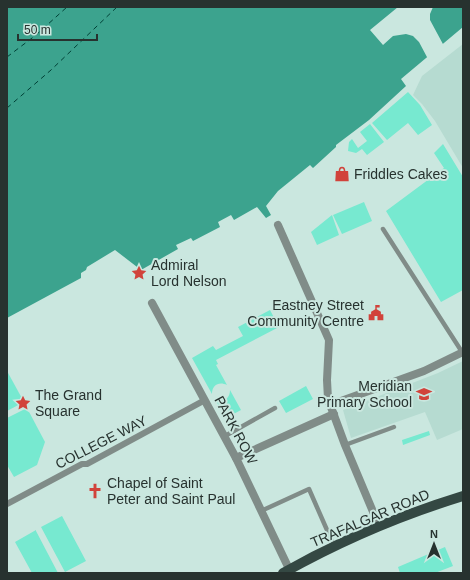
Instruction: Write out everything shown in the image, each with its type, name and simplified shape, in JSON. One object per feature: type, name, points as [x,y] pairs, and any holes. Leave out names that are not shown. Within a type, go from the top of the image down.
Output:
[{"type":"main road","name":"TRAFALGAR ROAD","points":[[288,572],[334,546],[379,526],[463,496]]},
{"type":"street","points":[[278,225],[330,340],[327,380],[327,393],[330,405],[379,526]]},
{"type":"street","name":"PARK ROW","points":[[152,302],[225,436],[288,572]]},
{"type":"street","points":[[330,405],[426,374],[463,352]]},
{"type":"street","name":"COLLEGE WAY","points":[[7,504],[82,464],[87,464],[205,400]]},
{"type":"street","points":[[236,458],[334,414]]},
{"type":"lane","points":[[383,229],[463,352]]},
{"type":"lane","points":[[225,436],[275,408]]},
{"type":"lane","points":[[345,445],[394,428]]},
{"type":"lane","points":[[261,511],[309,490],[334,546]]},
{"type":"shaded area","points":[[7,7],[463,7],[463,27],[401,79],[406,86],[369,120],[336,145],[336,147],[313,168],[310,165],[278,191],[266,206],[271,215],[266,218],[257,207],[234,220],[231,215],[218,222],[220,227],[193,241],[191,238],[176,245],[178,249],[141,270],[115,250],[87,267],[86,270],[81,273],[81,278],[7,318]]},
{"type":"shaded area","points":[[463,44],[463,168],[435,121],[413,95],[422,76]]},
{"type":"shaded area","points":[[408,92],[420,105],[432,125],[418,135],[408,123],[387,140],[372,123]]},
{"type":"shaded area","points":[[370,124],[384,142],[367,155],[362,149],[356,153],[348,151],[349,142],[352,139],[358,148],[367,141],[360,132]]},
{"type":"shaded area","points":[[443,144],[463,177],[463,290],[441,302],[386,211],[444,168],[434,153]]},
{"type":"shaded area","points":[[364,202],[372,221],[342,234],[333,215]]},
{"type":"shaded area","points":[[332,215],[339,235],[317,245],[311,232]]},
{"type":"shaded area","points":[[270,310],[279,327],[216,360],[218,364],[216,365],[227,385],[221,383],[216,385],[213,388],[212,394],[192,358],[213,346],[216,350],[243,336],[238,327]]},
{"type":"shaded area","name":"Meridian Primary School","points":[[463,361],[463,429],[437,440],[425,412],[351,438],[343,410],[438,373]]},
{"type":"shaded area","points":[[7,371],[24,402],[7,411]]},
{"type":"shaded area","points":[[306,386],[313,399],[286,413],[279,401]]},
{"type":"shaded area","points":[[230,390],[241,410],[226,418],[215,399],[221,401],[226,399],[229,396]]},
{"type":"shaded area","points":[[27,408],[45,442],[37,465],[14,477],[7,465],[7,418]]},
{"type":"shaded area","points":[[429,431],[430,435],[403,445],[402,440]]},
{"type":"shaded area","points":[[62,516],[86,561],[65,572],[41,527]]},
{"type":"shaded area","points":[[36,530],[58,573],[32,573],[15,542]]},
{"type":"shaded area","points":[[445,547],[453,566],[435,573],[400,573],[398,567]]},
{"type":"pier","points":[[398,7],[433,7],[430,14],[430,20],[444,46],[428,59],[419,42],[413,36],[406,34],[393,36],[383,45],[370,30]]},
{"type":"ferry route","points":[[7,57],[36,35],[67,7]]},
{"type":"ferry route","points":[[7,108],[51,70],[117,7]]},
{"type":"place","name":"Friddles Cakes","points":[[342,174]]},
{"type":"place","name":"Admiral Lord Nelson","points":[[139,273]]},
{"type":"place","name":"Eastney Street Community Centre","points":[[376,313]]},
{"type":"place","name":"Meridian Primary School","points":[[424,394]]},
{"type":"place","name":"The Grand Square","points":[[23,403]]},
{"type":"place","name":"Chapel of Saint Peter and Saint Paul","points":[[95,491]]}]
